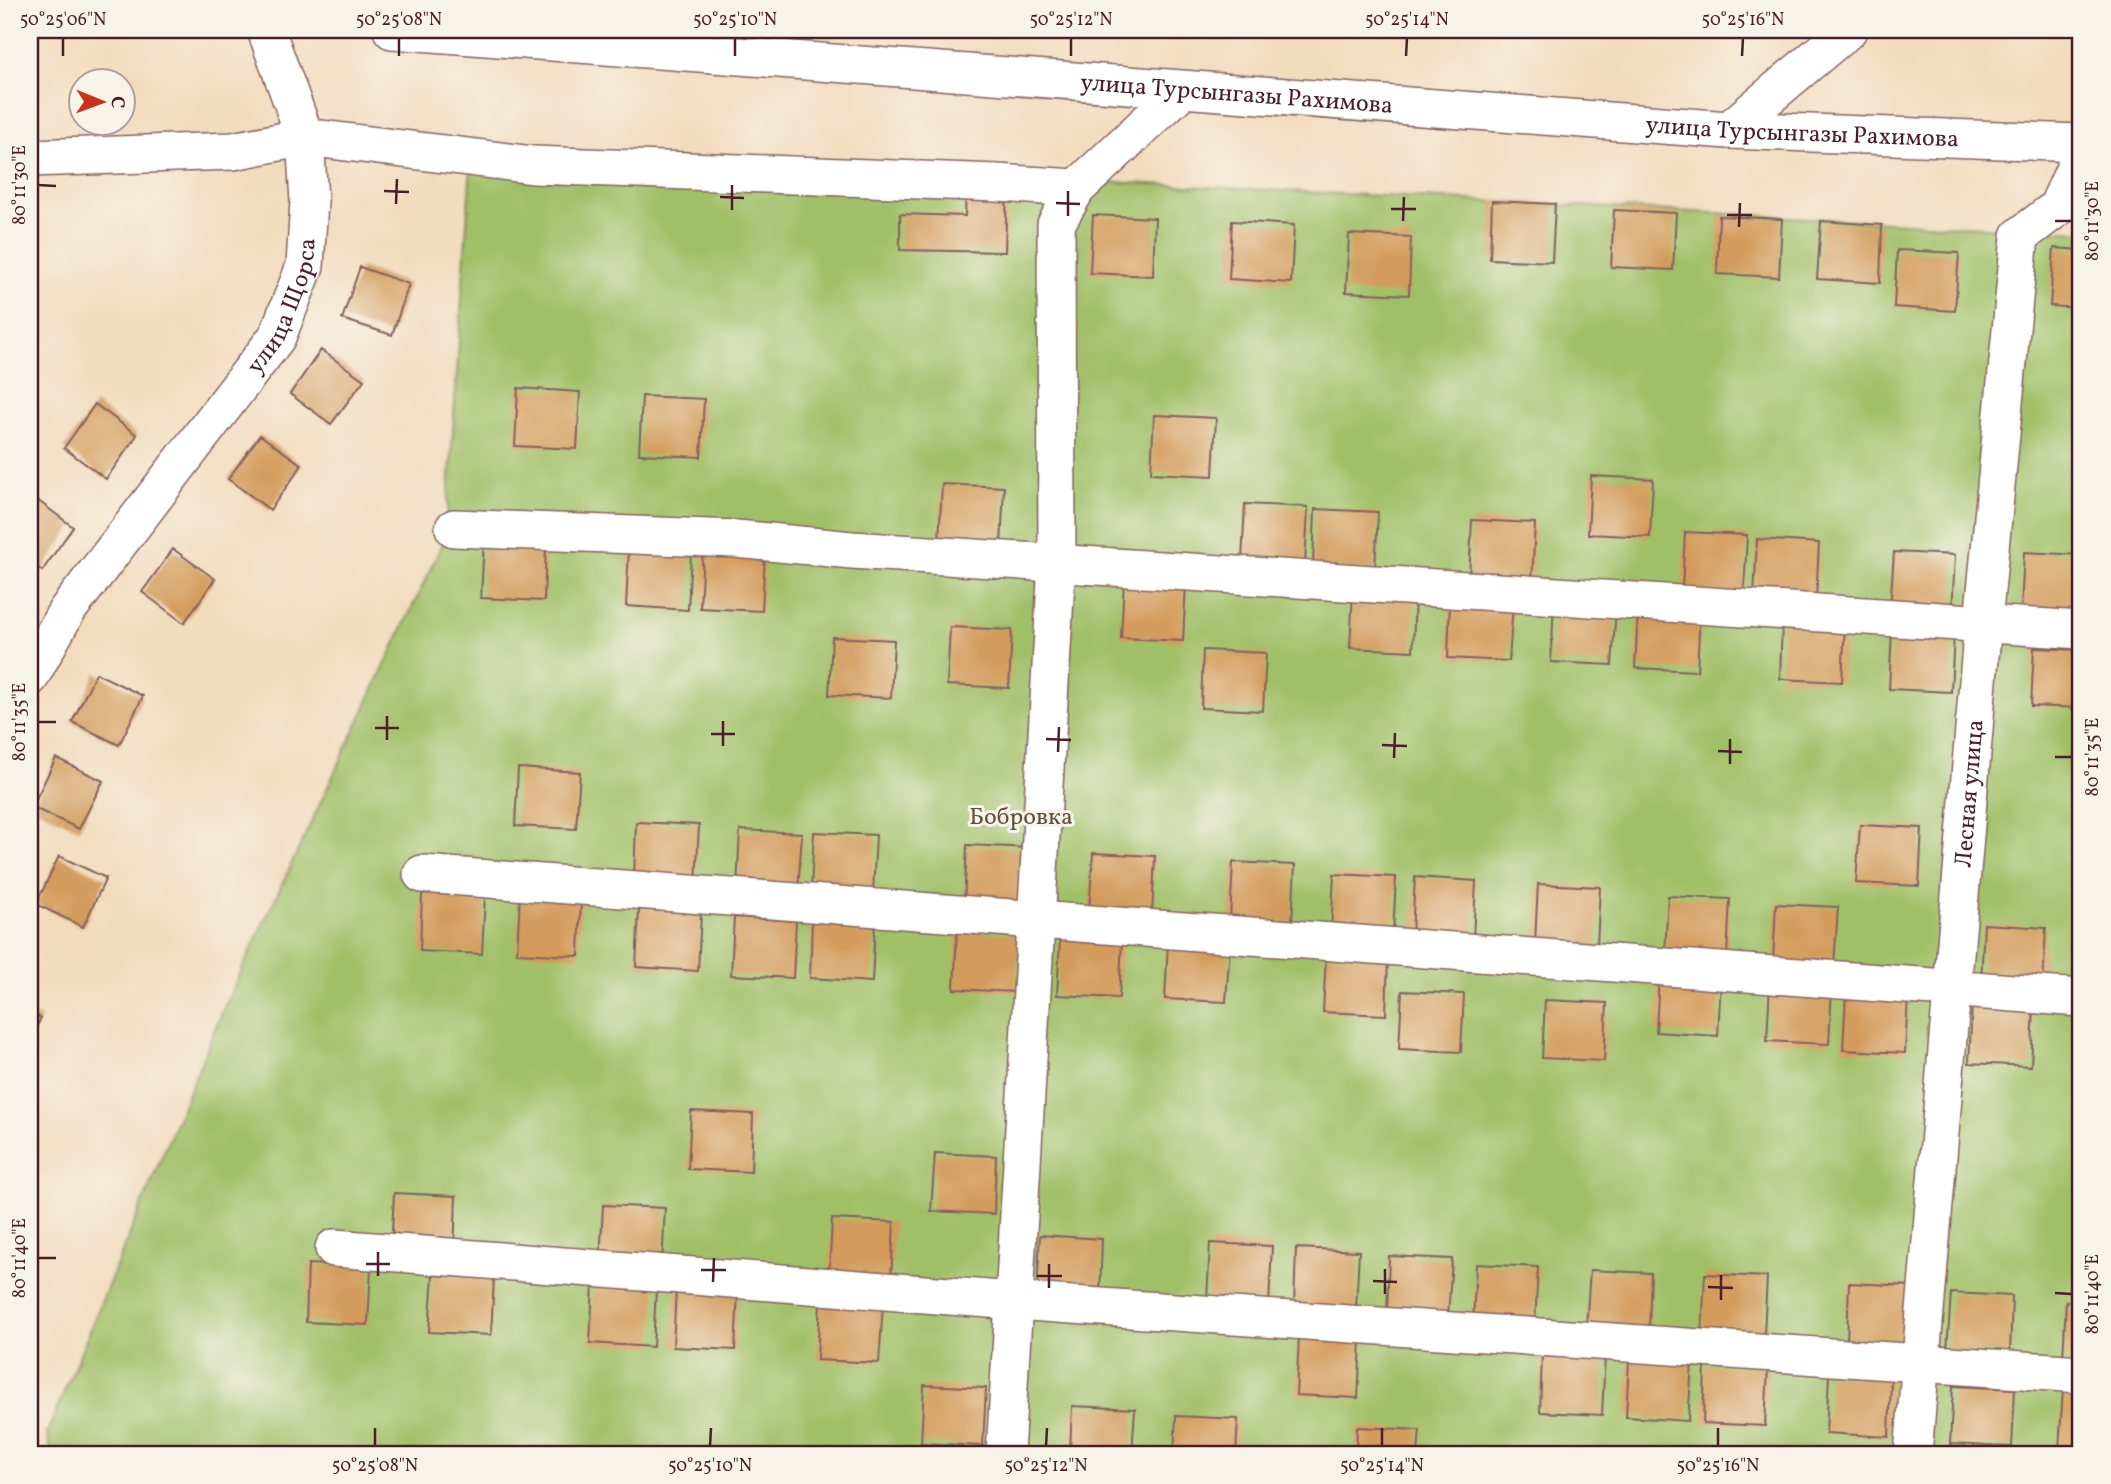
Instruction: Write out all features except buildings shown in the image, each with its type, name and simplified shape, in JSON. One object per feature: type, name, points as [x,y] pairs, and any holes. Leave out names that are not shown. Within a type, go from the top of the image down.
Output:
[{"type":"street","name":"улица Щорса","points":[[30,677],[66,612],[277,337],[305,266],[309,201],[305,137],[266,30]]},
{"type":"street","name":"улица Турсынгазы Рахимова","points":[[392,30],[1729,130],[2081,143]]},
{"type":"street","points":[[1729,130],[1848,30]]},
{"type":"street","points":[[1005,1454],[1057,563],[1056,224],[1077,188],[1182,90]]},
{"type":"street","points":[[30,158],[233,151],[305,137],[533,165],[1077,188]]},
{"type":"street","name":"Лесная улица","points":[[1913,1454],[1983,622],[2020,236],[2057,208],[2081,155]]},
{"type":"street","points":[[454,528],[736,540],[852,550],[2081,630]]},
{"type":"street","points":[[422,874],[2081,998]]},
{"type":"street","points":[[334,1248],[1014,1301],[2081,1374]]},
{"type":"green space","name":"Бобровка","points":[[472,149],[2081,232],[2081,1454],[51,1454],[47,1433],[222,1012],[446,536]]}]
